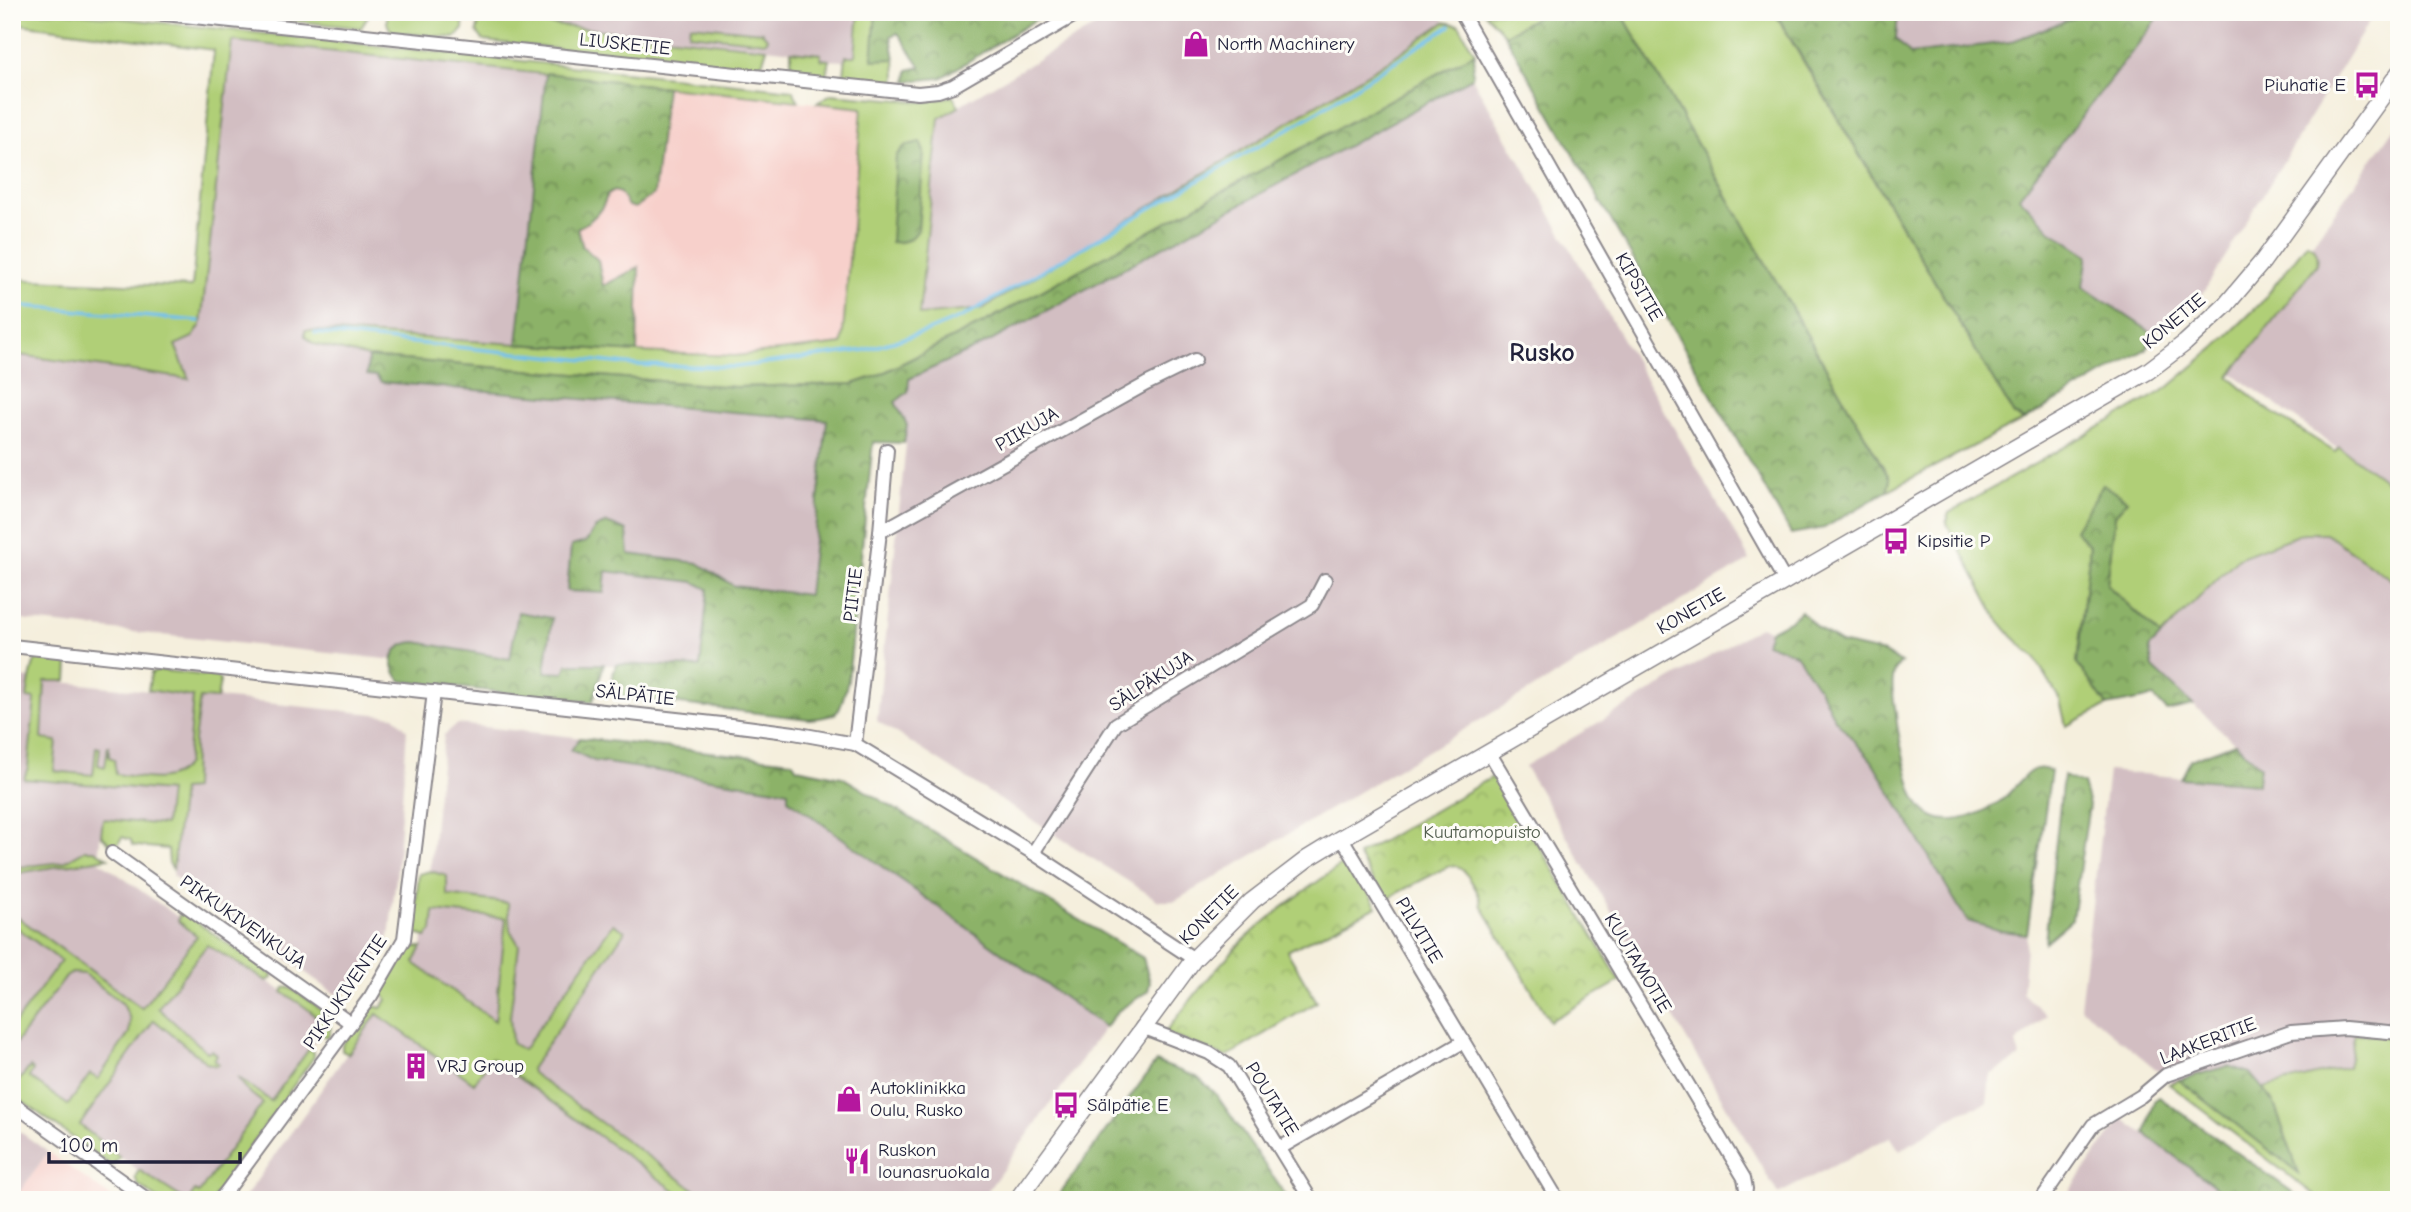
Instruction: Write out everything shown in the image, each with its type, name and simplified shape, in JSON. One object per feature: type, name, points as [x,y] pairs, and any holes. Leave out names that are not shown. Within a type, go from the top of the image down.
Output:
[{"type":"street","name":"LIUSKETIE","points":[[146,12],[918,93],[953,86],[1080,12]]},
{"type":"street","name":"KIPSITIE","points":[[1461,12],[1785,582]]},
{"type":"street","name":"KONETIE","points":[[1017,1200],[1194,959],[1252,901],[1307,859],[1342,838],[2148,371],[2185,344],[2225,306],[2263,261],[2399,73]]},
{"type":"street","name":"PIIKUJA","points":[[880,532],[1146,384],[1195,360]]},
{"type":"street","name":"PIITIE","points":[[855,744],[887,450]]},
{"type":"street","name":"SÄLPÄKUJA","points":[[1033,853],[1116,724],[1312,605],[1325,580]]},
{"type":"street","name":"SÄLPÄTIE","points":[[12,646],[744,727],[855,744],[1033,853],[1194,959]]},
{"type":"street","name":"PIKKUKIVENTIE","points":[[220,1200],[371,996],[404,939],[434,692]]},
{"type":"street","name":"KUUTAMOTIE","points":[[1489,752],[1744,1178],[1744,1198]]},
{"type":"street","name":"PILVITIE","points":[[1342,838],[1558,1200]]},
{"type":"street","name":"PIKKUKIVENKUJA","points":[[112,853],[351,1023]]},
{"type":"street","name":"POUTATIE","points":[[1142,1027],[1209,1053],[1222,1060],[1234,1072],[1311,1200]]},
{"type":"street","name":"LAAKERITIE","points":[[2041,1200],[2094,1125],[2141,1096],[2166,1075],[2291,1032],[2364,1028],[2399,1033]]},
{"type":"street","points":[[1280,1148],[1463,1042]]},
{"type":"street","points":[[12,1103],[148,1200]]},
{"type":"shaded area","points":[[464,12],[859,12],[855,57],[846,56],[845,61],[821,60],[821,54],[464,15]]},
{"type":"shaded area","points":[[1120,12],[1439,12],[1445,22],[1388,61],[982,309],[919,316],[939,117]]},
{"type":"shaded area","points":[[1898,12],[2089,12],[2010,42],[1910,54],[1896,39]]},
{"type":"shaded area","points":[[2163,12],[2375,12],[2203,293],[2154,334],[2083,287],[2088,255],[2050,230],[2018,197]]},
{"type":"shaded area","points":[[232,40],[546,73],[517,344],[305,330],[314,344],[368,357],[367,375],[376,376],[381,382],[827,420],[809,595],[696,583],[708,589],[700,667],[567,664],[565,673],[385,659],[12,619],[12,342],[175,345],[193,337],[201,325]]},
{"type":"shaded area","points":[[1472,78],[1750,560],[1175,901],[1159,901],[877,721],[906,444],[907,425],[895,402],[909,379],[991,341]]},
{"type":"shaded area","points":[[666,87],[862,108],[842,344],[735,356],[637,352],[639,268],[603,287],[598,260],[583,247],[577,228],[590,222],[607,195],[614,191],[620,193],[628,206],[654,194]]},
{"type":"shaded area","points":[[2399,122],[2399,493],[2214,360],[2266,308]]},
{"type":"shaded area","points":[[2303,533],[2325,533],[2399,585],[2399,1048],[2355,1069],[2205,1109],[2080,1007],[2108,771],[2257,784],[2260,766],[2153,668],[2149,648],[2238,558]]},
{"type":"shaded area","points":[[1761,626],[1770,631],[1766,643],[1796,654],[1823,695],[1834,718],[1872,761],[1967,921],[2001,931],[2027,934],[2022,993],[2047,1015],[2016,1043],[2020,1057],[1990,1075],[1987,1103],[1959,1113],[1900,1151],[1890,1137],[1778,1194],[1525,766]]},
{"type":"shaded area","points":[[12,677],[394,716],[407,730],[389,937],[353,990],[344,994],[335,994],[173,876],[176,839],[101,831],[98,860],[318,1017],[320,1034],[201,1200],[180,1200],[12,1080]]},
{"type":"shaded area","points":[[457,724],[792,761],[788,799],[1105,1027],[981,1200],[243,1200],[422,948],[444,735]]},
{"type":"shaded area","points":[[2122,1118],[2222,1192],[2216,1200],[2063,1200]]},
{"type":"shaded area","points":[[12,1126],[48,1152],[14,1200],[12,1200]]},
{"type":"shaded area","points":[[48,1152],[115,1200],[14,1200]]},
{"type":"green space","points":[[12,12],[63,12],[792,90],[799,101],[232,41],[201,325],[193,337],[175,345],[189,379],[12,354],[12,279],[192,287],[214,50],[12,23]]},
{"type":"green space","points":[[210,12],[367,12],[368,16],[361,28]]},
{"type":"green space","points":[[387,12],[464,12],[463,29],[455,38],[391,32],[387,23]]},
{"type":"green space","points":[[859,12],[876,12],[873,59],[895,59],[894,85],[847,80],[844,75],[846,56],[855,56]]},
{"type":"green space","points":[[876,12],[1048,12],[941,78],[907,81],[908,70],[921,67],[898,33],[891,36],[895,59],[872,60]]},
{"type":"green space","points":[[1484,12],[1545,12],[1505,35]]},
{"type":"green space","points":[[1545,12],[1621,12],[1890,479],[1887,491],[1824,528],[1791,534],[1505,35]]},
{"type":"green space","points":[[1621,12],[1774,12],[2014,415],[2024,420],[1887,491],[1890,479]]},
{"type":"green space","points":[[1775,12],[1898,12],[1896,39],[1910,54],[2010,42],[2089,12],[2163,12],[2019,197],[2050,230],[2088,255],[2083,287],[2154,334],[2146,349],[2024,420],[2014,415]]},
{"type":"green space","points":[[479,17],[767,48],[759,65],[745,69],[484,41],[477,32]]},
{"type":"green space","points":[[1445,22],[1459,25],[1475,53],[983,323],[877,376],[853,384],[735,387],[368,357],[314,344],[305,336],[305,330],[735,356],[842,344],[862,108],[817,103],[831,94],[925,102],[953,96],[959,107],[939,118],[919,315],[982,309],[1388,61]]},
{"type":"green space","points":[[690,25],[762,32],[768,39],[765,42],[689,34]]},
{"type":"green space","points":[[791,51],[821,54],[821,59],[829,60],[826,77],[801,75],[791,64]]},
{"type":"green space","points":[[1475,53],[1472,78],[991,341],[909,379],[908,392],[895,402],[907,425],[904,443],[873,442],[848,681],[838,711],[828,716],[809,719],[612,696],[612,679],[616,664],[700,667],[708,589],[694,582],[606,571],[604,593],[567,591],[571,546],[586,542],[595,528],[607,523],[627,531],[629,554],[698,563],[734,586],[808,595],[827,420],[381,382],[376,376],[367,375],[368,357],[735,387],[853,384],[877,376],[983,323]]},
{"type":"green space","points":[[546,73],[666,87],[654,194],[635,208],[628,206],[620,193],[614,191],[607,195],[596,215],[577,228],[583,247],[598,260],[603,286],[639,267],[637,352],[517,344]]},
{"type":"green space","points":[[920,142],[924,152],[918,230],[907,240],[891,242],[896,156],[905,146]]},
{"type":"green space","points":[[2307,243],[2316,252],[2317,264],[2229,377],[2263,406],[2335,452],[2339,447],[2399,491],[2399,585],[2325,533],[2303,533],[2238,558],[2161,636],[2107,585],[2115,516],[2090,546],[2077,663],[2107,706],[2066,726],[2060,700],[2035,658],[1997,618],[1946,522],[1949,513],[2166,389],[2216,347],[2260,304]]},
{"type":"green space","points":[[2103,484],[2127,500],[2115,516],[2107,585],[2161,636],[2149,648],[2153,668],[2193,705],[2167,711],[2154,697],[2107,706],[2077,663],[2090,546],[2075,530]]},
{"type":"green space","points":[[1801,611],[1816,627],[1841,643],[1884,653],[1901,663],[1894,674],[1892,687],[1899,734],[1913,793],[1929,815],[1949,820],[1970,816],[1999,802],[2031,771],[2041,768],[2051,771],[2027,934],[2001,931],[1967,921],[1872,761],[1834,718],[1823,695],[1796,654],[1766,643],[1770,631],[1791,620]]},
{"type":"green space","points":[[518,612],[552,618],[545,672],[564,673],[567,664],[604,664],[593,701],[401,681],[396,674],[393,667],[394,654],[409,643],[417,642],[510,659]]},
{"type":"green space","points":[[37,657],[66,660],[68,663],[67,681],[45,681],[42,739],[57,741],[54,771],[93,775],[96,747],[100,748],[98,765],[105,767],[109,746],[109,757],[114,759],[116,774],[154,779],[173,776],[187,764],[193,697],[148,690],[151,673],[158,670],[217,677],[220,681],[217,699],[200,698],[194,740],[193,789],[182,790],[173,869],[169,863],[168,849],[132,845],[131,840],[122,837],[118,844],[110,844],[101,835],[103,819],[165,825],[169,791],[24,779],[28,767],[35,699],[27,698]]},
{"type":"green space","points":[[580,738],[792,761],[797,768],[842,777],[1143,958],[1150,982],[1148,991],[1118,1011],[1105,1027],[788,799],[788,791],[594,761],[571,750]]},
{"type":"green space","points":[[2235,743],[2260,766],[2258,784],[2181,778],[2190,760]]},
{"type":"green space","name":"Kuutamopuisto","points":[[1498,776],[1620,981],[1550,1021],[1481,905],[1474,885],[1459,867],[1449,866],[1395,894],[1386,902],[1358,855]]},
{"type":"green space","points":[[2063,776],[2083,784],[2089,805],[2072,919],[2045,942]]},
{"type":"green space","points":[[85,850],[94,850],[108,858],[12,874],[12,868],[64,862]]},
{"type":"green space","points":[[1350,861],[1377,907],[1287,951],[1317,1002],[1226,1057],[1165,1033],[1212,974],[1243,941],[1280,909]]},
{"type":"green space","points":[[430,871],[447,876],[447,895],[508,903],[510,930],[519,945],[510,1017],[512,1043],[523,1050],[613,924],[625,931],[531,1069],[532,1073],[709,1200],[688,1200],[491,1058],[474,1083],[377,1014],[348,1054],[342,1051],[342,1045],[371,1005],[381,1008],[387,1000],[381,991],[411,947],[422,947],[414,963],[495,1021],[506,918],[434,911],[432,931],[426,937],[416,934],[413,931],[419,874]]},
{"type":"green space","points":[[12,913],[142,1008],[197,936],[178,921],[179,915],[184,913],[272,975],[267,981],[207,945],[158,1008],[207,1052],[212,1050],[217,1055],[214,1060],[219,1064],[216,1066],[207,1063],[154,1020],[80,1125],[120,1157],[112,1166],[12,1094],[12,1085],[17,1083],[30,1067],[33,1070],[29,1077],[68,1105],[90,1074],[98,1079],[129,1033],[130,1019],[123,1004],[84,974],[72,973],[66,977],[12,1048],[12,1027],[61,961],[12,924]]},
{"type":"green space","points":[[289,987],[325,1014],[330,1029],[328,1038],[320,1034],[321,1027],[314,1015],[282,992]]},
{"type":"green space","points":[[2355,1033],[2399,1038],[2399,1200],[2321,1200],[2169,1084],[2179,1080],[2298,1172],[2273,1101],[2263,1088],[2348,1067]]},
{"type":"green space","points":[[309,1049],[314,1052],[314,1057],[212,1200],[189,1200],[195,1191],[199,1193],[263,1103],[249,1092],[237,1077],[271,1101]]},
{"type":"green space","points":[[1156,1062],[1197,1077],[1215,1093],[1289,1200],[1055,1200]]},
{"type":"green space","points":[[2228,1066],[2250,1073],[2273,1101],[2299,1173],[2179,1080]]},
{"type":"green space","points":[[2159,1097],[2291,1191],[2299,1200],[2216,1200],[2221,1191],[2145,1134],[2154,1101]]},
{"type":"green space","points":[[139,1170],[185,1200],[159,1200],[138,1185],[135,1177]]},
{"type":"waterway","points":[[315,333],[636,365],[736,367],[865,350],[928,331],[964,316],[1307,118],[1450,26]]},
{"type":"waterway","points":[[12,305],[199,321]]},
{"type":"place","name":"North Machinery","points":[[1196,44]]},
{"type":"place","name":"Piuhatie E","points":[[2367,85]]},
{"type":"place","name":"Kipsitie P","points":[[1896,541]]},
{"type":"place","name":"VRJ Group","points":[[416,1066]]},
{"type":"place","name":"Autoklinikka Oulu, Rusko","points":[[849,1099]]},
{"type":"place","name":"Sälpätie E","points":[[1066,1105]]},
{"type":"place","name":"Ruskon lounasruokala","points":[[857,1161]]},
{"type":"district","name":"Rusko","points":[[1542,353]]}]
